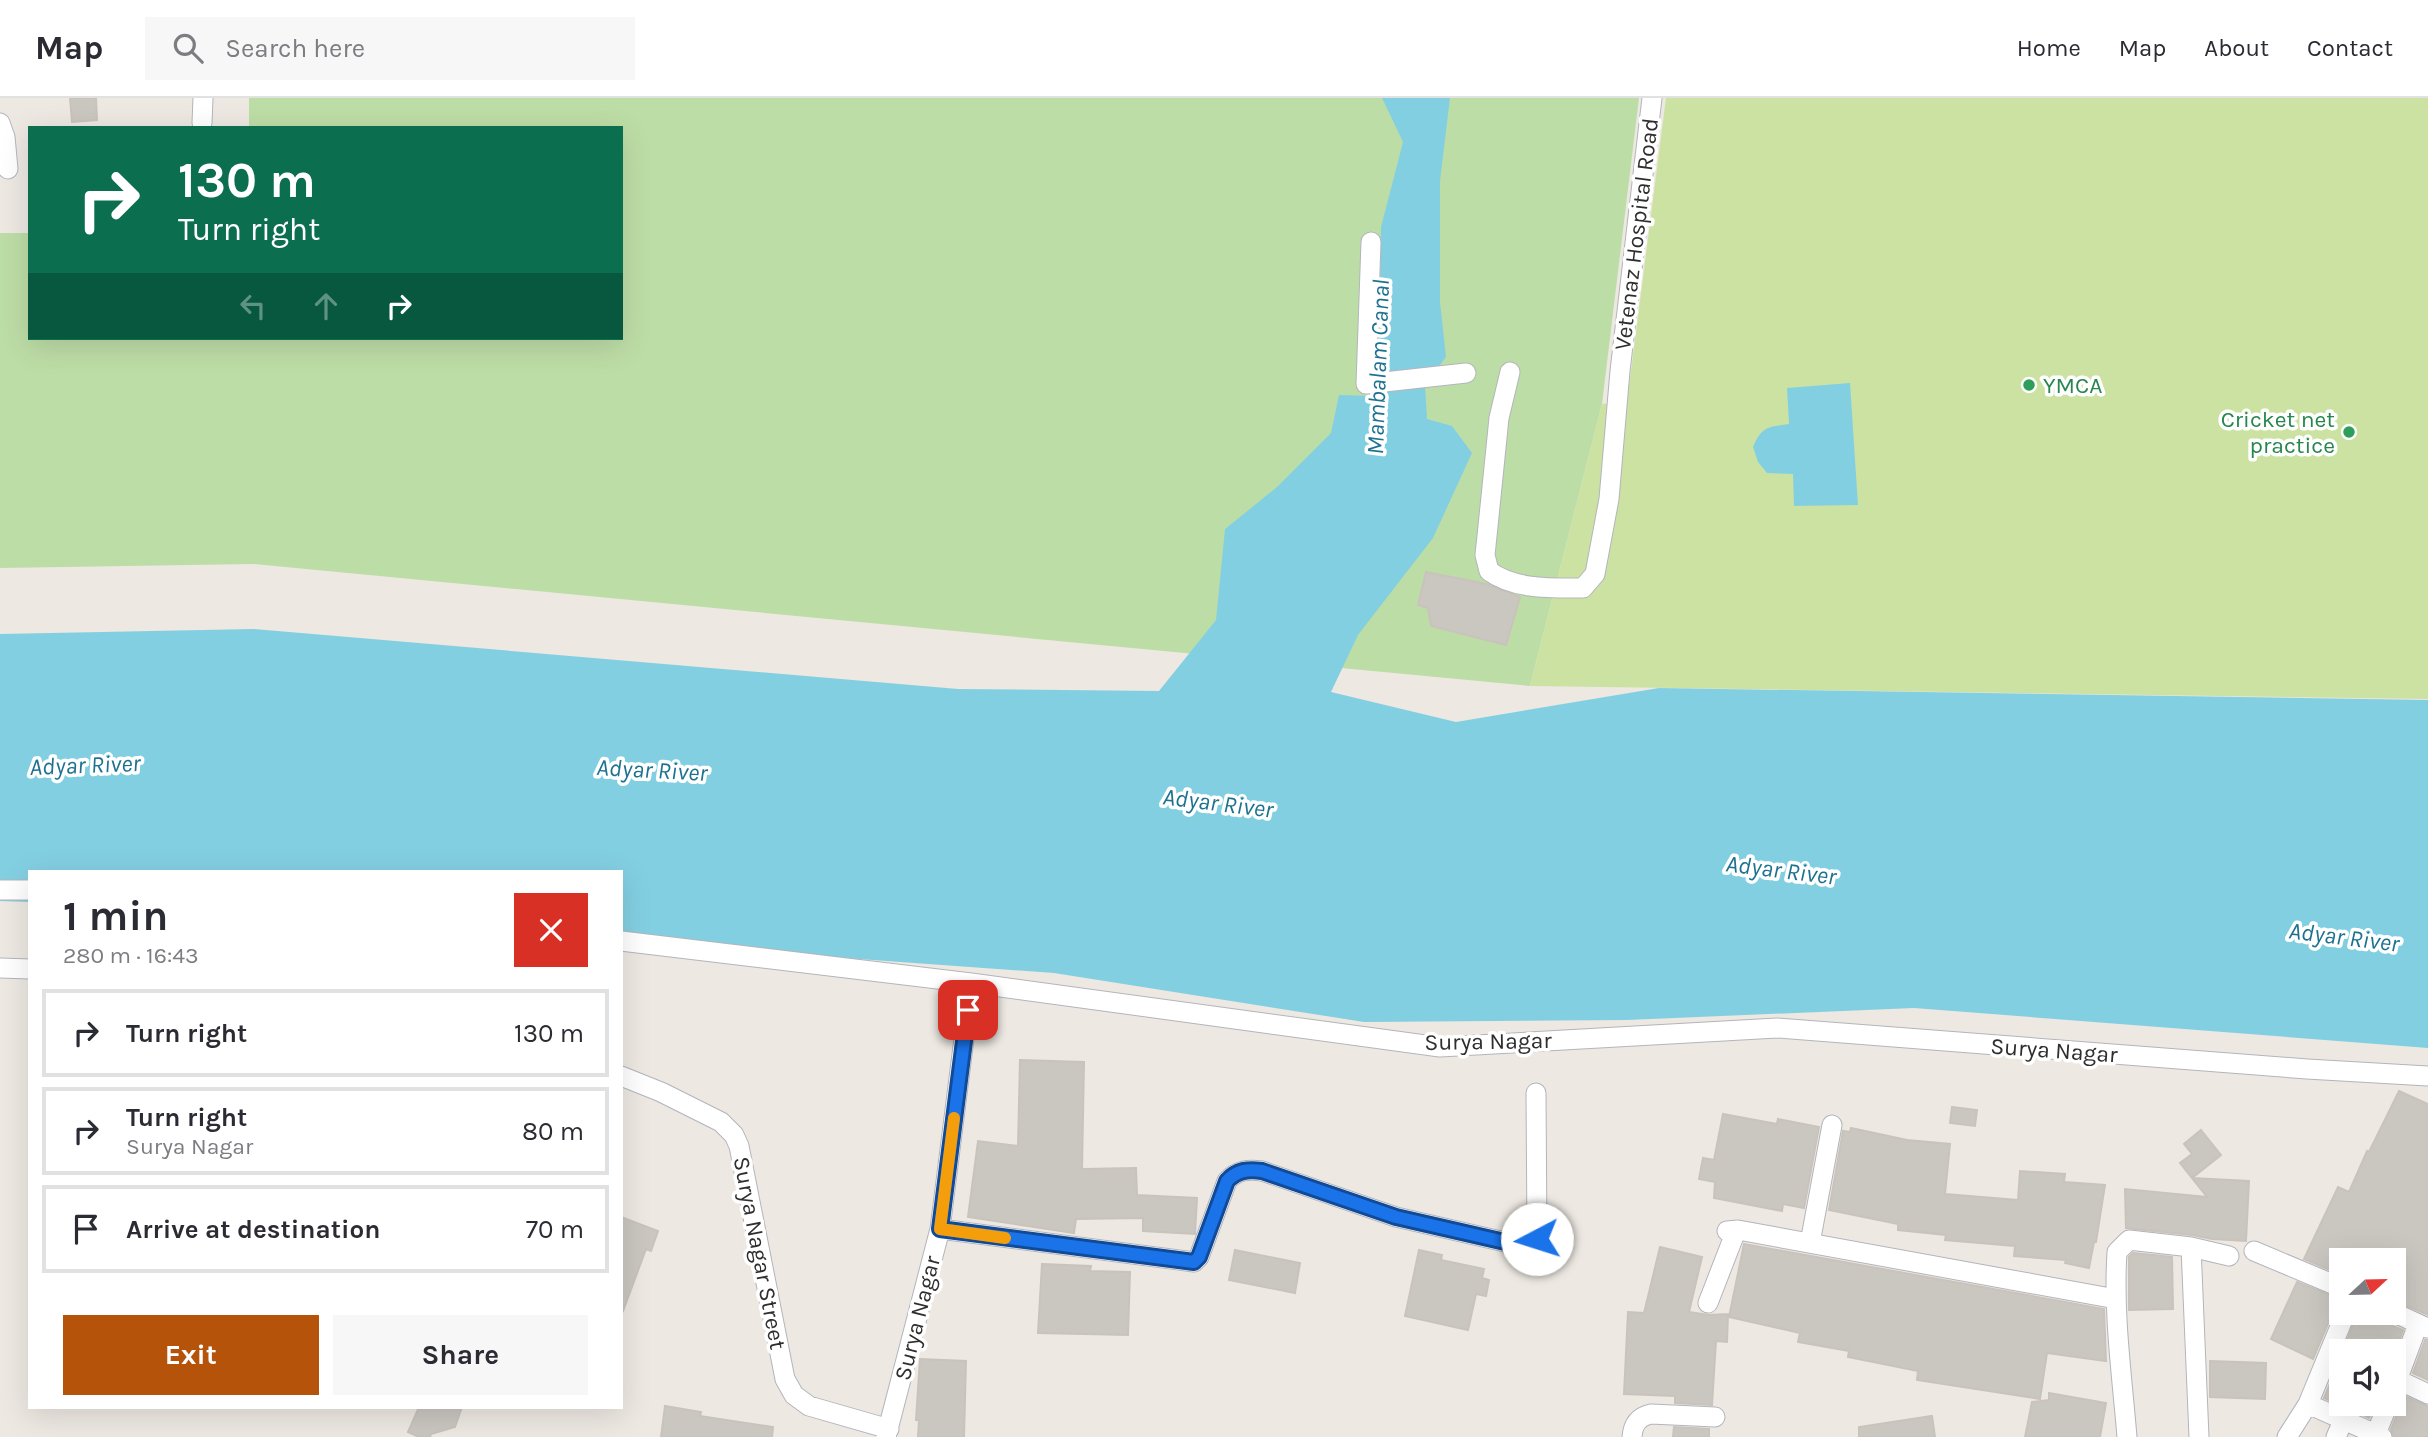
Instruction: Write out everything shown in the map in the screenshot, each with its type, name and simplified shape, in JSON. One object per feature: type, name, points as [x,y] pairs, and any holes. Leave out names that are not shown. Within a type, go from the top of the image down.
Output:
[{"type":"street","points":[[202,98],[202,123]]},
{"type":"street","name":"Vetenaz Hospital Road","points":[[1510,372],[1499,418],[1485,555],[1489,571],[1507,581],[1530,586],[1583,588],[1595,574],[1609,499],[1620,371],[1652,98]]},
{"type":"street","points":[[0,123],[5,137],[8,169]]},
{"type":"street","points":[[1371,242],[1366,384],[1466,373]]},
{"type":"street","points":[[0,890],[28,890]]},
{"type":"street","points":[[623,941],[971,983]]},
{"type":"street","points":[[0,968],[28,969]]},
{"type":"street","name":"Surya Nagar","points":[[888,1433],[940,1229],[971,983],[1440,1046],[1777,1028],[2428,1076]]},
{"type":"street","name":"Surya Nagar Street","points":[[623,1077],[721,1122],[734,1135],[739,1146],[785,1379],[794,1395],[809,1406],[888,1433]]},
{"type":"street","points":[[940,1229],[1194,1262],[1199,1257],[1227,1181],[1234,1173],[1252,1169],[1396,1217],[1518,1245],[1537,1239],[1536,1093]]},
{"type":"street","points":[[1810,1243],[1832,1125]]},
{"type":"street","points":[[1708,1303],[1734,1236],[1727,1231],[1738,1230],[2116,1299]]},
{"type":"street","points":[[2127,1437],[2116,1299],[2117,1252],[2129,1240],[2191,1247],[2229,1256]]},
{"type":"street","points":[[2191,1247],[2199,1437]]},
{"type":"street","points":[[2254,1251],[2329,1283]]},
{"type":"street","points":[[2406,1318],[2423,1326],[2406,1360]]},
{"type":"street","points":[[2287,1437],[2329,1367]]},
{"type":"street","points":[[2406,1386],[2428,1394]]},
{"type":"street","points":[[2308,1404],[2339,1429],[2379,1435],[2385,1416]]},
{"type":"street","points":[[1632,1437],[1637,1421],[1651,1414],[1715,1417]]},
{"type":"green space","points":[[249,98],[1639,98],[1602,404],[1530,686],[253,564],[0,568],[0,233],[28,233],[28,340],[623,340],[623,126],[249,126]]},
{"type":"green space","name":"YMCA","points":[[1666,98],[2428,98],[2428,699],[1530,686],[1602,404],[1627,402]]},
{"type":"water","name":"Adyar River","points":[[1382,98],[1450,98],[1440,181],[1440,302],[1446,357],[1425,385],[1427,419],[1452,426],[1472,453],[1433,538],[1358,635],[1331,692],[1456,722],[1659,688],[2428,700],[2428,1048],[1914,1008],[1627,1020],[1364,1022],[1054,973],[623,942],[623,870],[28,870],[28,902],[0,901],[0,634],[253,629],[958,689],[1159,691],[1216,620],[1225,529],[1277,487],[1331,433],[1339,395],[1375,396],[1379,362],[1381,227],[1403,142]]},
{"type":"water","points":[[1850,383],[1858,505],[1794,506],[1793,474],[1767,473],[1758,462],[1753,447],[1759,435],[1766,429],[1789,424],[1787,388]]},
{"type":"building","points":[[70,98],[96,98],[97,120],[72,122]]},
{"type":"building","points":[[1426,572],[1487,584],[1520,597],[1506,645],[1431,626],[1428,608],[1418,605]]},
{"type":"building","points":[[1020,1060],[1084,1062],[1082,1169],[1136,1168],[1137,1195],[1197,1198],[1195,1234],[1143,1231],[1143,1218],[1076,1219],[1074,1233],[968,1217],[978,1141],[1018,1146]]},
{"type":"building","points":[[2399,1091],[2428,1104],[2428,1315],[2406,1305],[2406,1248],[2329,1248],[2329,1270],[2304,1259],[2338,1187],[2349,1192],[2367,1151],[2369,1152]]},
{"type":"building","points":[[1952,1107],[1977,1110],[1975,1126],[1950,1123]]},
{"type":"building","points":[[1723,1114],[1777,1124],[1778,1119],[1819,1127],[1804,1208],[1783,1204],[1782,1211],[1714,1198],[1715,1182],[1699,1179],[1703,1158],[1714,1160]]},
{"type":"building","points":[[1851,1128],[1907,1140],[1950,1144],[1945,1194],[2018,1200],[2020,1171],[2065,1174],[2064,1182],[2105,1185],[2089,1268],[2065,1263],[2066,1260],[2014,1256],[2015,1246],[1945,1240],[1946,1235],[1898,1230],[1898,1224],[1829,1210],[1843,1131],[1850,1132]]},
{"type":"building","points":[[2201,1130],[2221,1155],[2192,1178],[2180,1163],[2192,1154],[2184,1144]]},
{"type":"building","points":[[2192,1178],[2249,1181],[2246,1241],[2126,1228],[2125,1189],[2207,1197]]},
{"type":"building","points":[[623,1218],[658,1231],[651,1251],[646,1249],[623,1311]]},
{"type":"building","points":[[1744,1244],[2104,1309],[2106,1361],[2047,1353],[2040,1399],[1917,1380],[1918,1371],[1848,1357],[1849,1351],[1798,1342],[1800,1333],[1729,1317]]},
{"type":"building","points":[[1660,1247],[1702,1257],[1689,1312],[1728,1314],[1727,1342],[1716,1341],[1712,1405],[1675,1403],[1675,1396],[1624,1394],[1628,1312],[1644,1313]]},
{"type":"building","points":[[1235,1250],[1300,1263],[1295,1293],[1229,1280]]},
{"type":"building","points":[[1419,1250],[1442,1255],[1441,1260],[1484,1269],[1482,1278],[1489,1280],[1486,1296],[1476,1294],[1468,1330],[1405,1316]]},
{"type":"building","points":[[2133,1253],[2172,1257],[2173,1309],[2129,1310],[2129,1257]]},
{"type":"building","points":[[1042,1264],[1091,1266],[1090,1271],[1130,1272],[1128,1335],[1038,1333]]},
{"type":"building","points":[[2297,1282],[2329,1295],[2329,1321],[2313,1359],[2271,1339]]},
{"type":"building","points":[[2353,1325],[2390,1325],[2403,1330],[2400,1339],[2348,1339]]},
{"type":"building","points":[[2425,1340],[2428,1340],[2428,1380],[2413,1373]]},
{"type":"building","points":[[920,1359],[966,1361],[964,1437],[918,1437],[919,1420],[916,1420]]},
{"type":"building","points":[[2210,1361],[2266,1363],[2265,1399],[2210,1397]]},
{"type":"building","points":[[2329,1386],[2329,1400],[2324,1398]]},
{"type":"building","points":[[2049,1393],[2106,1403],[2100,1437],[2025,1437],[2032,1402],[2049,1400]]},
{"type":"building","points":[[2406,1397],[2428,1406],[2428,1437],[2394,1437],[2391,1429],[2396,1416],[2406,1416]]},
{"type":"building","points":[[665,1406],[701,1412],[700,1416],[773,1427],[772,1437],[661,1437]]},
{"type":"building","points":[[418,1409],[461,1409],[455,1427],[431,1434],[430,1437],[419,1437],[408,1432]]},
{"type":"building","points":[[1932,1416],[1935,1437],[1859,1437],[1859,1427]]},
{"type":"building","points":[[1674,1427],[1709,1429],[1709,1437],[1673,1437]]},
{"type":"slow traffic","points":[[954,1118],[940,1229],[1005,1238]]},
{"type":"place","name":"YMCA","points":[[2029,385]]},
{"type":"place","name":"Cricket net practice","points":[[2349,432]]},
{"type":"route","points":[[968,1010],[940,1229],[1194,1262],[1199,1257],[1227,1181],[1234,1173],[1252,1169],[1396,1217],[1518,1245],[1537,1239]]},
{"type":"water label","name":"Mambalam Canal","points":[[1378,367]]}]
